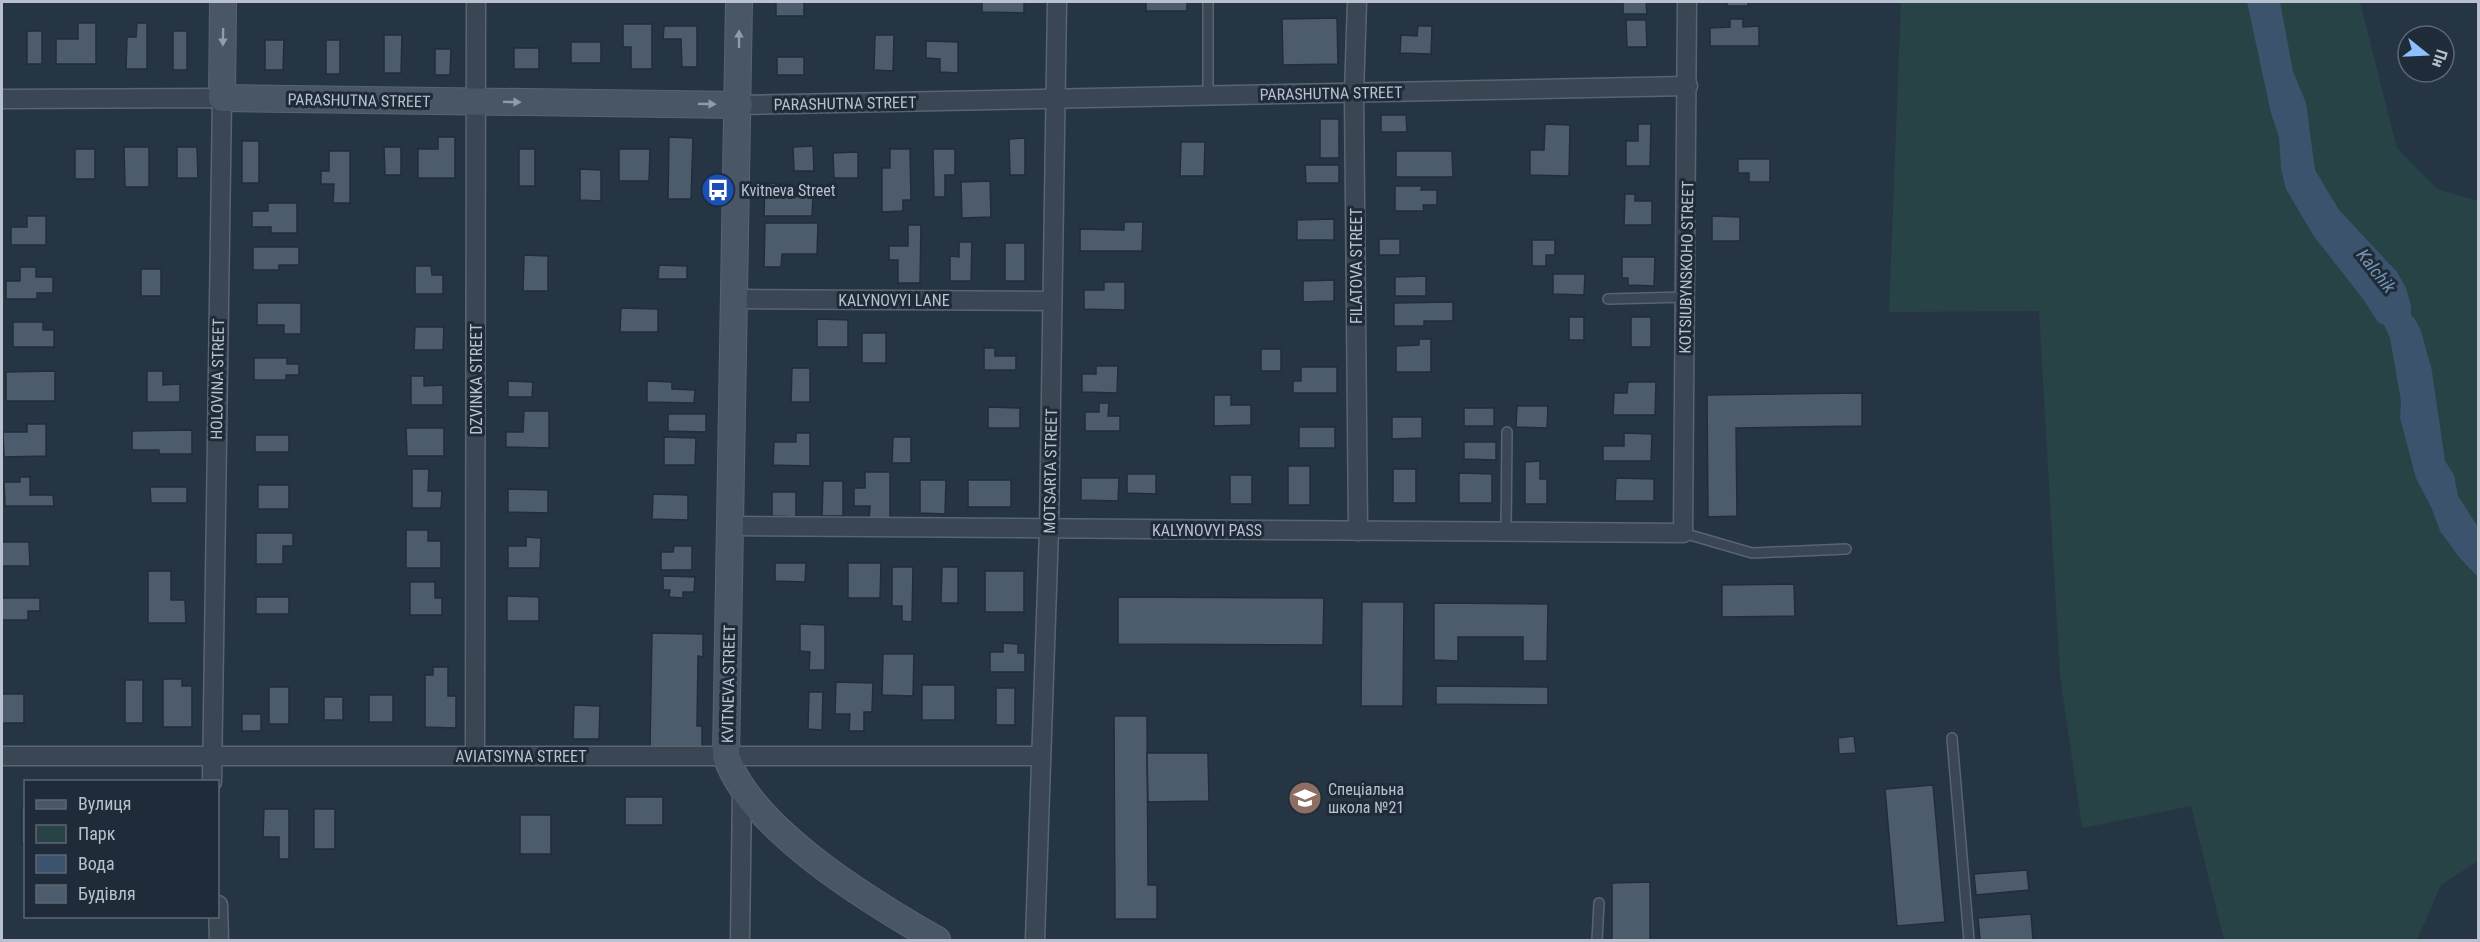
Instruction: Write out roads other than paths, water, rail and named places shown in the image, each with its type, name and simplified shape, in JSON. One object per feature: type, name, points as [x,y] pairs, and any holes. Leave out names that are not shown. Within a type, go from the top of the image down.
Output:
[{"type":"main road","name":"HOLOVINA STREET","points":[[222,98],[223,2]]},
{"type":"main road","name":"KVITNEVA STREET","points":[[739,2],[726,756],[742,789],[782,833],[873,901],[937,940]]},
{"type":"main road","name":"PARASHUTNA STREET","points":[[222,98],[739,105]]},
{"type":"street","name":"DZVINKA STREET","points":[[475,756],[476,2]]},
{"type":"street","name":"MOTSARTA STREET","points":[[1035,940],[1049,529],[1057,2]]},
{"type":"street","name":"FILATOVA STREET","points":[[1357,2],[1354,93],[1358,531]]},
{"type":"street","name":"KOTSIUBYNSKOHO STREET","points":[[1683,533],[1687,2]]},
{"type":"street","name":"PARASHUTNA STREET","points":[[739,105],[1688,86]]},
{"type":"street","name":"PARASHUTNA STREET","points":[[2,99],[222,98]]},
{"type":"street","name":"HOLOVINA STREET","points":[[212,780],[222,98]]},
{"type":"street","name":"KALYNOVYI LANE","points":[[735,299],[1052,301]]},
{"type":"street","name":"KALYNOVYI PASS","points":[[731,526],[1683,533]]},
{"type":"street","name":"AVIATSIYNA STREET","points":[[2,756],[1041,756]]},
{"type":"street","points":[[740,940],[742,789]]},
{"type":"street","points":[[218,918],[219,940]]},
{"type":"lane","points":[[1208,2],[1208,96]]},
{"type":"lane","points":[[1608,298],[1686,297]]},
{"type":"lane","points":[[1506,532],[1507,432]]},
{"type":"lane","points":[[1683,533],[1752,553],[1846,549]]},
{"type":"lane","points":[[1952,738],[1969,940]]},
{"type":"lane","points":[[1597,940],[1599,903]]},
{"type":"water","name":"Kalchik","points":[[2247,2],[2280,2],[2293,71],[2306,103],[2315,170],[2339,210],[2397,272],[2406,288],[2411,315],[2419,326],[2431,365],[2445,461],[2454,475],[2458,496],[2478,527],[2478,577],[2459,557],[2440,531],[2416,478],[2400,418],[2401,401],[2390,338],[2384,325],[2378,322],[2313,235],[2286,189],[2281,169],[2279,137],[2271,113]]},
{"type":"place","name":"Kvitneva Street","points":[[718,190]]},
{"type":"place","name":"Спеціальна школа №21","points":[[1305,798]]}]
